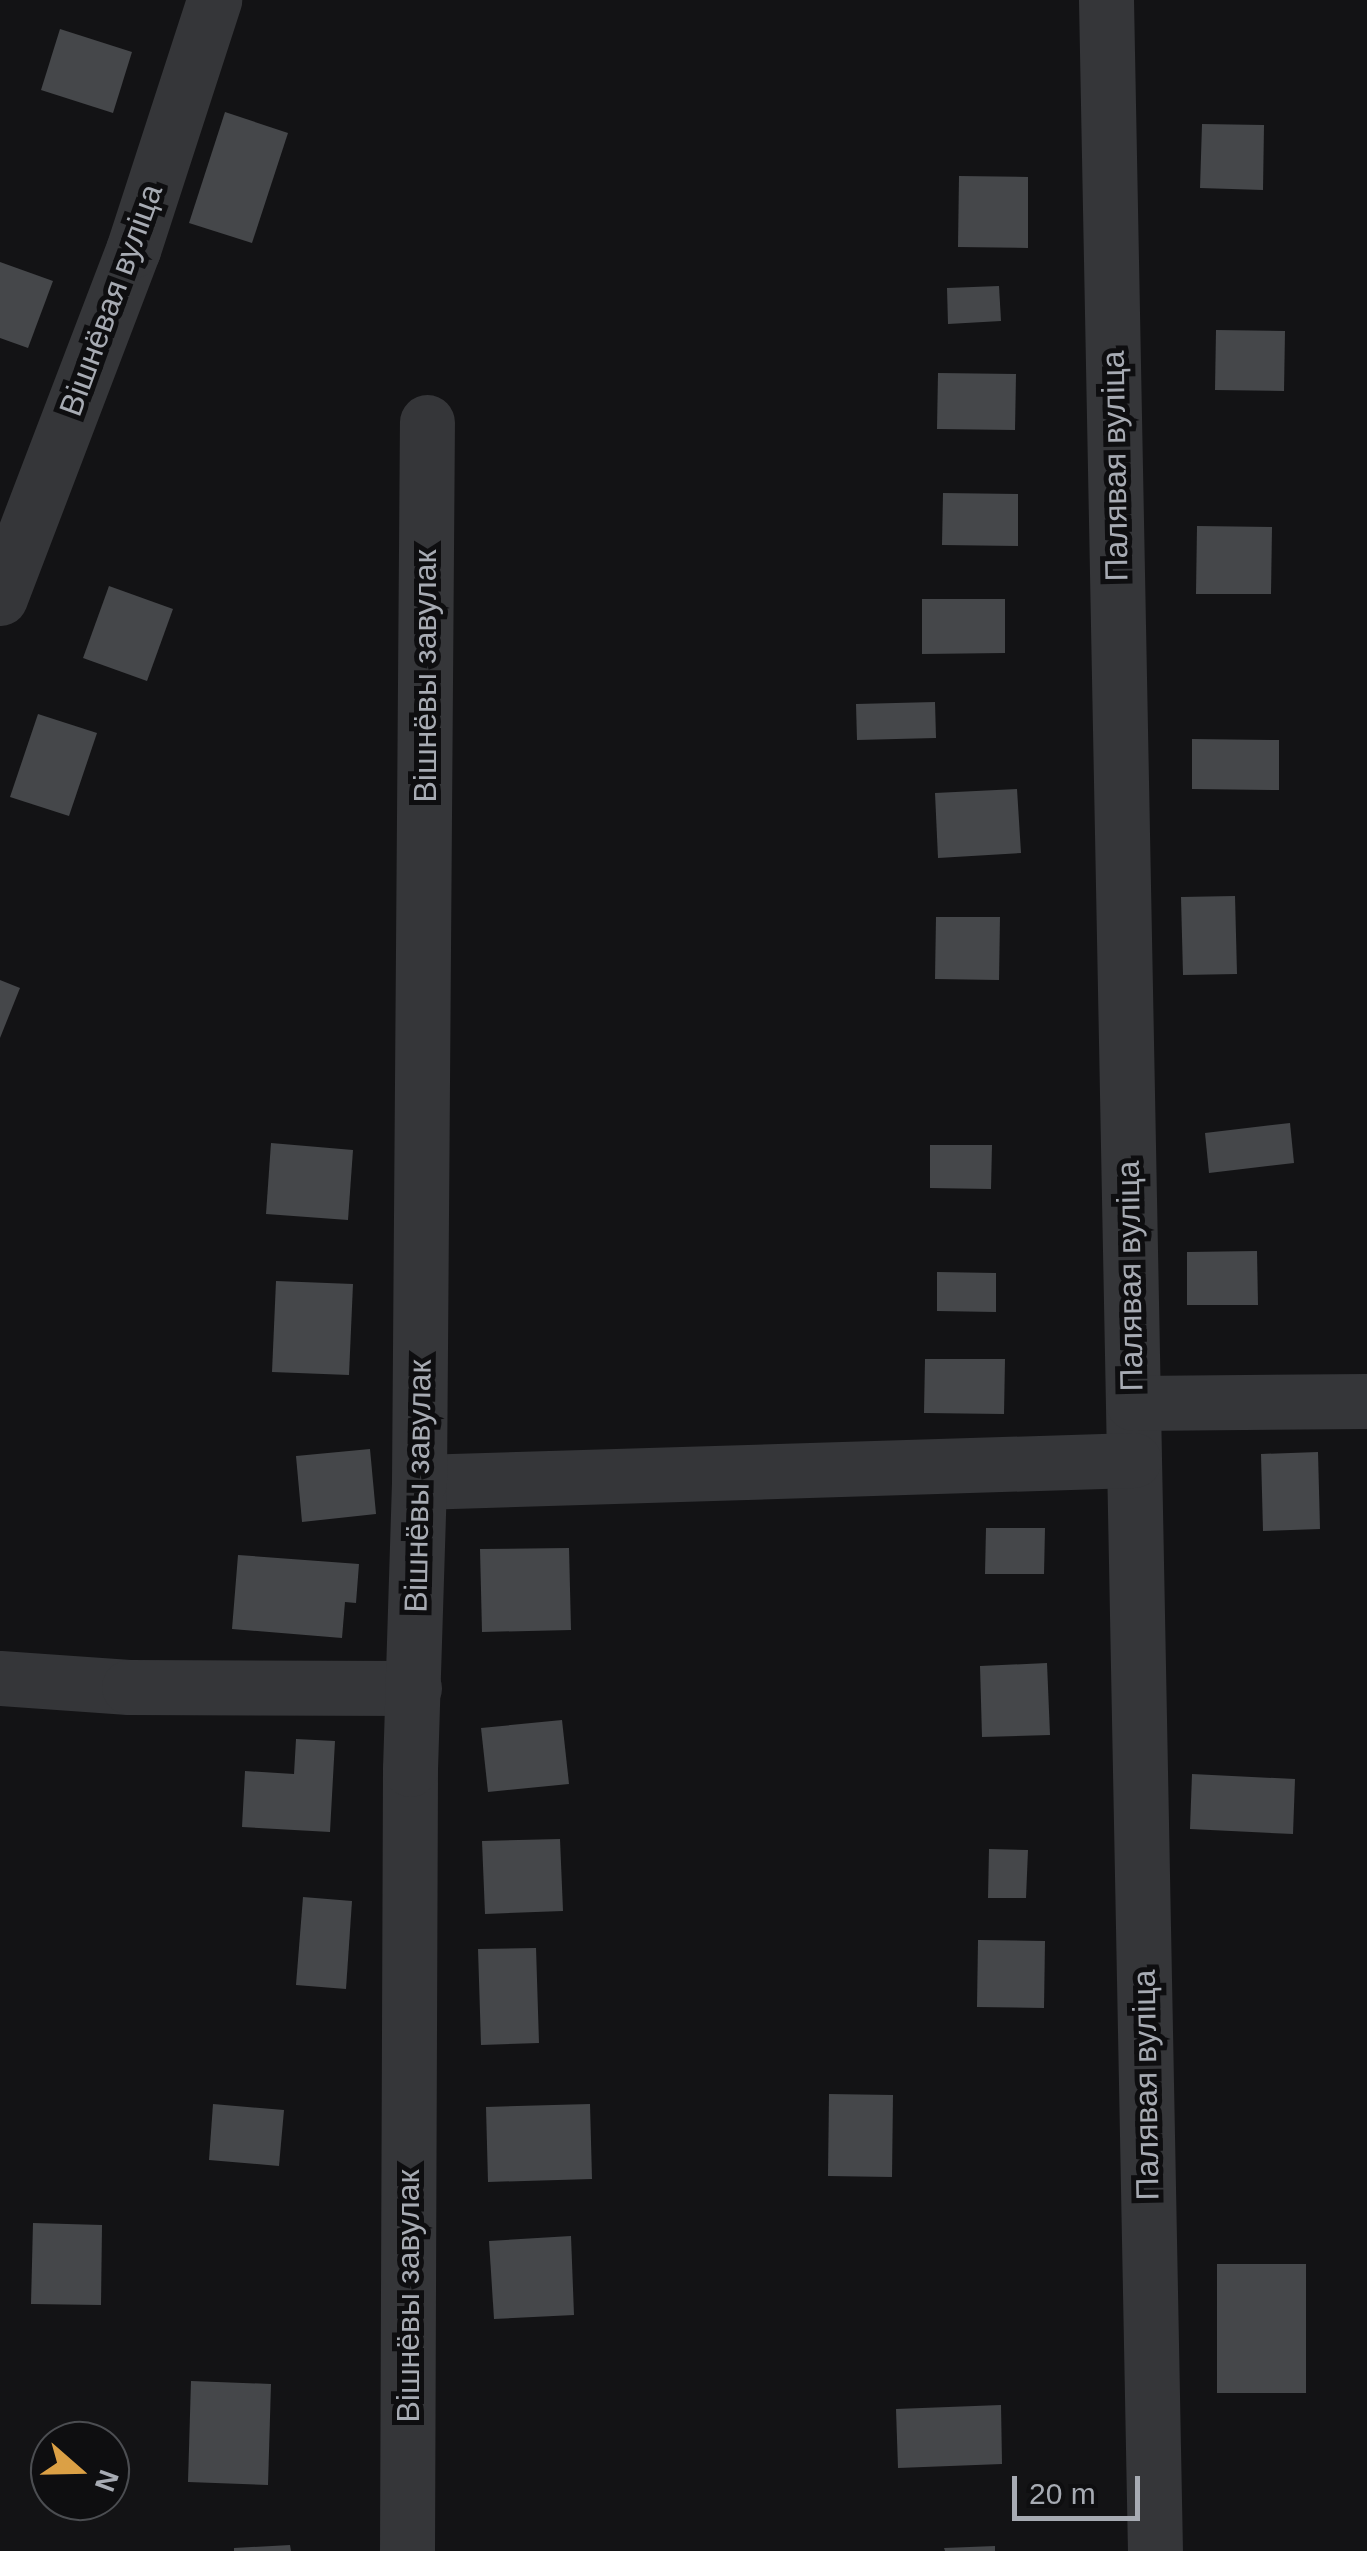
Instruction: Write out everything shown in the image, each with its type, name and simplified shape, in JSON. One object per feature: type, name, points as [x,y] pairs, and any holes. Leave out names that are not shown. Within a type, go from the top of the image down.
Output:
[{"type":"street","name":"Вішнёвая вуліца","points":[[0,598],[133,250],[214,0]]},
{"type":"street","name":"Палявая вуліца","points":[[1106,0],[1155,2551]]},
{"type":"street","name":"Вішнёвы завулак","points":[[407,2551],[427,422]]},
{"type":"street","points":[[1133,1404],[1367,1401]]},
{"type":"street","points":[[419,1482],[1134,1460]]},
{"type":"street","points":[[0,1678],[128,1687],[414,1688]]},
{"type":"building","points":[[60,29],[132,52],[113,113],[41,90]]},
{"type":"building","points":[[225,112],[288,133],[252,243],[189,223]]},
{"type":"building","points":[[1202,124],[1264,125],[1263,190],[1200,188]]},
{"type":"building","points":[[959,176],[1028,177],[1028,248],[958,247]]},
{"type":"building","points":[[0,262],[53,281],[28,348],[0,338]]},
{"type":"building","points":[[999,286],[1001,321],[948,324],[947,288]]},
{"type":"building","points":[[1216,330],[1285,331],[1284,391],[1215,390]]},
{"type":"building","points":[[938,373],[1016,374],[1015,430],[937,429]]},
{"type":"building","points":[[943,493],[1018,494],[1018,546],[942,545]]},
{"type":"building","points":[[1197,526],[1272,527],[1271,594],[1196,594]]},
{"type":"building","points":[[109,586],[173,609],[147,681],[83,658]]},
{"type":"building","points":[[922,599],[1005,599],[1005,653],[922,654]]},
{"type":"building","points":[[935,702],[936,738],[857,740],[856,704]]},
{"type":"building","points":[[38,714],[97,733],[69,816],[10,797]]},
{"type":"building","points":[[1192,739],[1279,740],[1279,790],[1192,789]]},
{"type":"building","points":[[1017,789],[1021,853],[938,858],[935,793]]},
{"type":"building","points":[[1235,896],[1237,974],[1183,975],[1181,897]]},
{"type":"building","points":[[936,917],[1000,917],[999,980],[935,979]]},
{"type":"building","points":[[0,980],[20,988],[0,1038]]},
{"type":"building","points":[[1290,1123],[1294,1163],[1209,1173],[1205,1133]]},
{"type":"building","points":[[271,1143],[353,1150],[348,1220],[266,1214]]},
{"type":"building","points":[[930,1145],[992,1145],[991,1189],[930,1188]]},
{"type":"building","points":[[1257,1251],[1258,1305],[1187,1305],[1187,1252]]},
{"type":"building","points":[[937,1272],[996,1273],[996,1312],[937,1311]]},
{"type":"building","points":[[276,1281],[353,1284],[349,1375],[272,1372]]},
{"type":"building","points":[[925,1359],[1005,1359],[1004,1414],[924,1413]]},
{"type":"building","points":[[370,1449],[376,1514],[302,1522],[296,1456]]},
{"type":"building","points":[[1318,1452],[1320,1529],[1263,1531],[1261,1454]]},
{"type":"building","points":[[986,1528],[1045,1528],[1044,1574],[985,1574]]},
{"type":"building","points":[[569,1548],[571,1630],[482,1632],[480,1549]]},
{"type":"building","points":[[238,1555],[359,1564],[356,1603],[345,1602],[342,1638],[232,1629]]},
{"type":"building","points":[[1047,1663],[1050,1735],[982,1737],[980,1666]]},
{"type":"building","points":[[562,1720],[569,1784],[488,1792],[481,1728]]},
{"type":"building","points":[[296,1739],[335,1741],[330,1832],[242,1827],[245,1771],[294,1774]]},
{"type":"building","points":[[1192,1774],[1295,1779],[1293,1834],[1190,1829]]},
{"type":"building","points":[[560,1839],[563,1911],[485,1914],[482,1841]]},
{"type":"building","points":[[989,1849],[1028,1850],[1026,1898],[988,1898]]},
{"type":"building","points":[[303,1897],[352,1901],[346,1989],[296,1985]]},
{"type":"building","points":[[978,1940],[1045,1941],[1044,2008],[977,2007]]},
{"type":"building","points":[[536,1948],[539,2043],[481,2045],[478,1949]]},
{"type":"building","points":[[829,2094],[893,2095],[892,2177],[828,2176]]},
{"type":"building","points":[[213,2104],[284,2110],[279,2166],[209,2160]]},
{"type":"building","points":[[590,2104],[592,2179],[488,2182],[486,2107]]},
{"type":"building","points":[[33,2223],[102,2225],[101,2305],[31,2304]]},
{"type":"building","points":[[571,2236],[574,2315],[494,2319],[489,2241]]},
{"type":"building","points":[[1217,2264],[1306,2264],[1306,2393],[1217,2393]]},
{"type":"building","points":[[191,2381],[271,2384],[268,2485],[188,2482]]},
{"type":"building","points":[[1001,2405],[1002,2464],[898,2468],[896,2409]]},
{"type":"building","points":[[290,2545],[291,2551],[234,2551],[234,2548]]},
{"type":"building","points":[[995,2546],[995,2551],[944,2548]]}]
